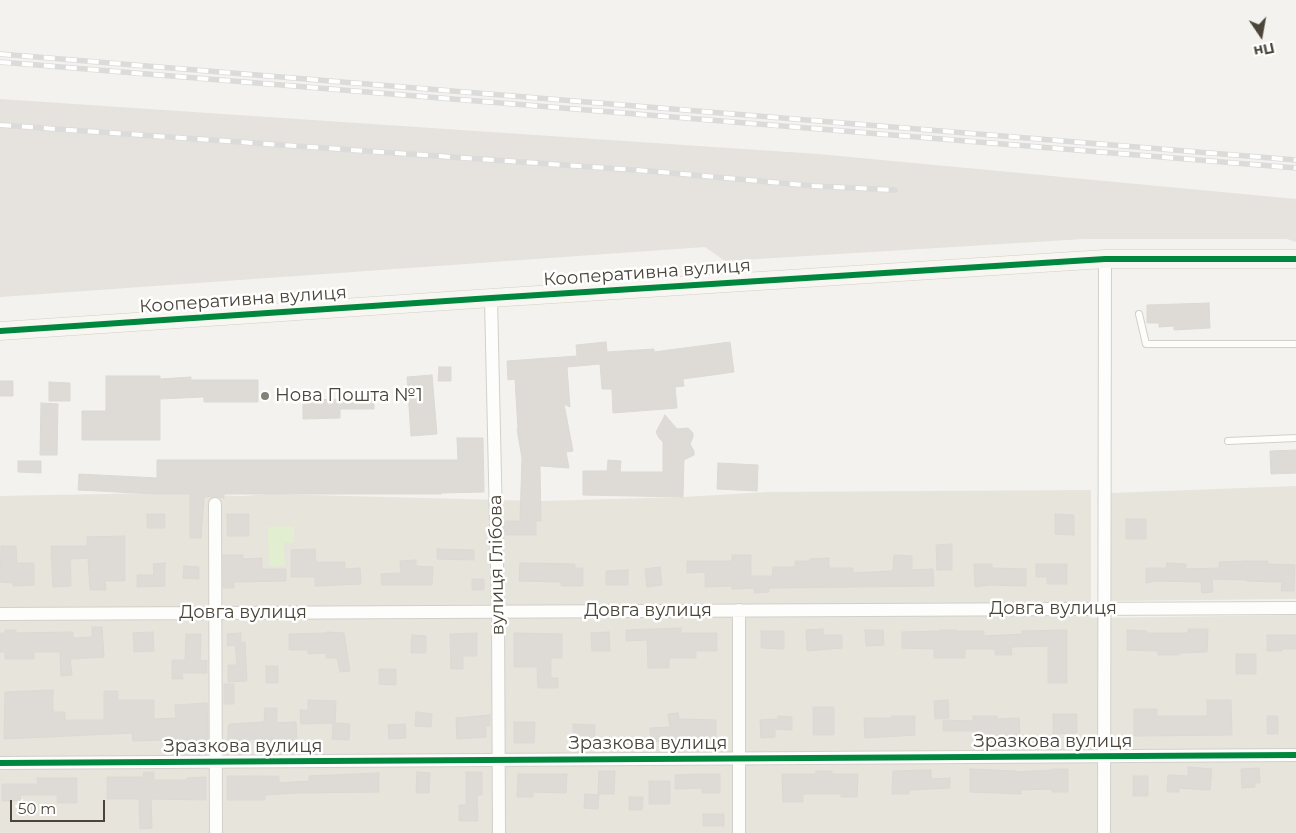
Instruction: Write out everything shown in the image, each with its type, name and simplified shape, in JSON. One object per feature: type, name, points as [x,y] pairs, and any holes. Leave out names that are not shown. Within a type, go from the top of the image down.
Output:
[{"type":"street","name":"Кооперативна вулиця","points":[[0,331],[1105,259],[1296,259]]},
{"type":"street","points":[[1104,833],[1105,259]]},
{"type":"street","name":"вулиця Глібова","points":[[491,298],[498,611],[499,833]]},
{"type":"street","points":[[215,504],[216,833]]},
{"type":"street","name":"Довга вулиця","points":[[0,614],[1296,608]]},
{"type":"street","points":[[738,610],[739,833]]},
{"type":"street","name":"Зразкова вулиця","points":[[0,763],[1296,755]]},
{"type":"lane","points":[[1139,314],[1146,344],[1296,344]]},
{"type":"lane","points":[[1228,440],[1296,438]]},
{"type":"shaded area","points":[[0,99],[818,154],[1296,199],[1296,242],[1287,239],[1083,239],[725,261],[705,247],[0,297]]},
{"type":"shaded area","points":[[1296,486],[1296,599],[1110,601],[1111,493]]},
{"type":"shaded area","points":[[1091,490],[1091,618],[1296,615],[1296,833],[0,833],[0,496],[154,493],[242,496],[271,494],[541,501],[683,497],[768,492]]},
{"type":"green space","points":[[294,526],[294,542],[284,543],[285,566],[269,566],[268,527]]},
{"type":"building","points":[[1209,303],[1210,328],[1174,330],[1174,326],[1159,327],[1159,323],[1147,323],[1147,305]]},
{"type":"building","points":[[606,342],[607,352],[654,349],[654,352],[730,342],[734,372],[683,379],[684,386],[675,387],[677,408],[613,413],[612,389],[602,389],[600,364],[567,367],[570,407],[564,404],[573,451],[566,452],[569,468],[540,466],[541,521],[536,521],[536,535],[504,535],[504,521],[520,521],[522,458],[517,429],[515,379],[508,380],[507,361],[577,356],[576,345]]},
{"type":"building","points":[[439,367],[451,367],[451,381],[438,381]]},
{"type":"building","points":[[432,375],[437,434],[411,436],[407,377]]},
{"type":"building","points":[[106,376],[160,376],[160,379],[191,377],[191,380],[258,380],[258,402],[204,402],[204,397],[160,399],[160,440],[82,440],[82,411],[106,411]]},
{"type":"building","points":[[0,381],[13,381],[13,396],[0,396]]},
{"type":"building","points":[[49,382],[70,383],[70,401],[49,401]]},
{"type":"building","points":[[353,396],[374,396],[374,409],[340,409],[340,418],[303,419],[303,400],[353,399]]},
{"type":"building","points":[[41,403],[58,404],[57,455],[40,455]]},
{"type":"building","points":[[665,415],[677,429],[688,428],[693,433],[690,444],[694,455],[684,460],[683,497],[583,495],[583,471],[607,471],[608,460],[621,461],[620,472],[663,472],[663,442],[656,432]]},
{"type":"building","points":[[457,438],[483,438],[484,492],[441,494],[224,494],[224,498],[215,496],[204,497],[201,538],[190,538],[190,494],[78,490],[79,474],[157,478],[157,460],[458,460]]},
{"type":"building","points":[[1296,450],[1296,473],[1271,474],[1270,451]]},
{"type":"building","points":[[18,461],[41,461],[41,473],[18,472]]},
{"type":"building","points":[[718,463],[758,465],[757,491],[717,489]]},
{"type":"building","points":[[147,514],[165,514],[165,528],[147,528]]},
{"type":"building","points":[[227,514],[249,514],[249,536],[227,536]]},
{"type":"building","points":[[1055,514],[1074,515],[1074,535],[1055,534]]},
{"type":"building","points":[[1126,519],[1146,519],[1146,539],[1126,539]]},
{"type":"building","points":[[125,536],[125,581],[105,581],[106,590],[90,590],[88,558],[70,559],[71,586],[53,587],[51,546],[87,546],[87,537]]},
{"type":"building","points":[[952,544],[952,570],[937,570],[936,545]]},
{"type":"building","points":[[1,546],[16,546],[17,563],[34,563],[34,585],[13,586],[13,583],[0,582]]},
{"type":"building","points":[[315,549],[316,562],[345,562],[345,569],[360,568],[361,584],[315,586],[315,577],[291,577],[291,550]]},
{"type":"building","points":[[437,549],[474,550],[474,560],[437,559]]},
{"type":"building","points":[[223,555],[243,555],[243,559],[262,558],[262,569],[286,569],[286,581],[234,582],[234,588],[223,588]]},
{"type":"building","points":[[732,555],[751,555],[751,576],[772,576],[773,567],[795,567],[795,561],[829,558],[829,568],[853,568],[853,573],[893,571],[894,555],[912,556],[912,570],[933,569],[934,586],[769,588],[769,592],[754,593],[754,588],[732,589],[732,586],[705,587],[705,572],[687,573],[687,561],[732,561]]},
{"type":"building","points":[[416,560],[416,566],[433,567],[432,585],[382,585],[381,574],[401,573],[400,561]]},
{"type":"building","points":[[1268,561],[1268,564],[1295,565],[1294,591],[1281,591],[1282,582],[1247,580],[1212,579],[1213,592],[1202,593],[1201,582],[1156,581],[1146,583],[1146,568],[1166,568],[1167,563],[1186,564],[1186,569],[1219,568],[1219,562]]},
{"type":"building","points":[[165,563],[165,586],[137,587],[137,575],[154,575],[153,564]]},
{"type":"building","points":[[520,563],[575,564],[575,568],[583,568],[583,586],[561,586],[561,582],[519,581]]},
{"type":"building","points":[[974,564],[992,564],[992,568],[1026,569],[1026,586],[990,585],[975,587]]},
{"type":"building","points":[[1036,564],[1067,564],[1067,584],[1047,584],[1047,577],[1036,577]]},
{"type":"building","points":[[184,566],[199,567],[199,579],[183,578]]},
{"type":"building","points":[[660,567],[662,585],[647,587],[645,569]]},
{"type":"building","points":[[628,570],[628,585],[606,585],[606,571]]},
{"type":"building","points":[[472,579],[484,579],[484,590],[472,590]]},
{"type":"building","points":[[92,627],[102,627],[104,657],[70,659],[72,675],[61,676],[60,652],[34,652],[34,659],[5,659],[5,652],[0,652],[0,633],[5,633],[5,630],[16,630],[16,633],[73,632],[73,638],[92,637]]},
{"type":"building","points":[[681,628],[681,633],[717,633],[717,651],[696,651],[696,658],[669,658],[669,668],[648,668],[647,640],[626,641],[626,630]]},
{"type":"building","points":[[823,629],[823,635],[842,635],[842,648],[807,651],[806,630]]},
{"type":"building","points":[[1188,629],[1208,629],[1207,652],[1158,655],[1158,651],[1127,650],[1127,630],[1147,631],[1147,633],[1188,633]]},
{"type":"building","points":[[865,630],[883,630],[884,645],[866,646]]},
{"type":"building","points":[[940,630],[984,631],[984,636],[1022,634],[1022,631],[1067,630],[1067,683],[1048,683],[1048,646],[1011,647],[1012,655],[995,655],[995,649],[965,649],[965,658],[934,658],[934,649],[902,648],[902,632]]},
{"type":"building","points":[[761,631],[784,631],[784,649],[761,648]]},
{"type":"building","points":[[153,632],[154,651],[134,652],[133,633]]},
{"type":"building","points":[[609,632],[610,651],[592,651],[591,633]]},
{"type":"building","points":[[241,633],[241,643],[245,642],[247,681],[228,682],[228,665],[237,665],[235,645],[227,646],[227,634]]},
{"type":"building","points":[[344,633],[350,671],[340,672],[337,658],[326,658],[326,653],[308,654],[308,650],[289,650],[289,634]]},
{"type":"building","points":[[477,633],[477,656],[463,656],[463,669],[451,669],[450,634]]},
{"type":"building","points":[[514,633],[562,634],[562,658],[551,658],[551,678],[558,678],[558,688],[538,688],[537,667],[514,667]]},
{"type":"building","points":[[186,634],[201,634],[200,661],[207,660],[207,673],[182,673],[183,679],[172,679],[172,660],[185,660]]},
{"type":"building","points":[[412,635],[426,636],[426,653],[411,653]]},
{"type":"building","points":[[1267,635],[1296,635],[1296,649],[1267,651]]},
{"type":"building","points":[[1236,654],[1256,654],[1256,674],[1236,674]]},
{"type":"building","points":[[266,666],[278,666],[278,683],[266,683]]},
{"type":"building","points":[[379,669],[396,669],[396,685],[379,684]]},
{"type":"building","points":[[224,684],[234,684],[234,704],[224,704]]},
{"type":"building","points":[[53,690],[53,712],[65,712],[65,720],[104,720],[104,691],[118,691],[118,700],[154,700],[154,719],[176,718],[175,705],[207,703],[208,743],[194,742],[194,739],[133,741],[132,733],[4,739],[5,692]]},
{"type":"building","points":[[308,700],[336,701],[335,723],[350,724],[349,740],[332,739],[333,723],[301,724],[300,710],[308,710]]},
{"type":"building","points":[[948,700],[949,718],[935,719],[934,701]]},
{"type":"building","points":[[1207,700],[1231,700],[1232,735],[1134,736],[1134,709],[1157,709],[1157,716],[1207,716]]},
{"type":"building","points":[[813,707],[834,707],[834,735],[813,735]]},
{"type":"building","points":[[265,708],[277,708],[277,723],[296,722],[297,740],[249,739],[249,741],[228,741],[228,726],[230,724],[264,722]]},
{"type":"building","points":[[416,712],[432,714],[431,727],[415,726]]},
{"type":"building","points":[[678,713],[679,719],[716,720],[716,743],[671,745],[671,740],[651,742],[650,728],[670,727],[668,714]]},
{"type":"building","points":[[1053,714],[1077,714],[1077,733],[1053,734]]},
{"type":"building","points":[[490,715],[490,726],[486,726],[486,737],[457,739],[456,718]]},
{"type":"building","points":[[778,716],[792,717],[792,730],[775,729],[775,737],[761,738],[760,720],[778,719]]},
{"type":"building","points":[[891,716],[915,716],[915,735],[865,738],[864,718],[891,718]]},
{"type":"building","points":[[973,716],[997,716],[997,719],[1019,718],[1020,736],[974,736],[974,731],[943,731],[943,720],[973,721]]},
{"type":"building","points":[[1267,716],[1278,716],[1278,734],[1267,734]]},
{"type":"building","points":[[514,722],[535,722],[534,743],[514,743]]},
{"type":"building","points":[[405,724],[406,738],[389,739],[388,725]]},
{"type":"building","points":[[573,724],[595,725],[595,742],[573,741]]},
{"type":"building","points":[[1188,767],[1212,769],[1210,790],[1179,788],[1179,792],[1167,792],[1168,775],[1188,776]]},
{"type":"building","points":[[1259,768],[1260,783],[1255,783],[1255,787],[1242,788],[1241,769]]},
{"type":"building","points":[[970,769],[1016,772],[1068,769],[1068,792],[1052,792],[1052,789],[1020,790],[1021,794],[970,792]]},
{"type":"building","points":[[931,770],[931,779],[950,778],[950,788],[909,790],[909,794],[892,794],[893,771]]},
{"type":"building","points":[[599,771],[615,771],[614,794],[598,794]]},
{"type":"building","points":[[816,771],[832,771],[832,774],[858,774],[857,797],[841,797],[841,794],[803,794],[803,802],[783,802],[782,774],[816,774]]},
{"type":"building","points":[[144,772],[154,772],[154,780],[187,780],[187,778],[206,777],[206,800],[151,799],[152,828],[140,829],[139,799],[107,799],[107,777],[143,777]]},
{"type":"building","points":[[417,772],[430,773],[429,793],[416,793]]},
{"type":"building","points":[[466,772],[482,772],[482,795],[477,795],[478,821],[459,821],[459,805],[466,805]]},
{"type":"building","points":[[379,773],[379,792],[297,793],[265,795],[265,800],[227,800],[227,776],[279,776],[279,783],[309,781],[309,776]]},
{"type":"building","points":[[518,774],[567,774],[566,793],[533,792],[533,797],[517,797]]},
{"type":"building","points":[[720,774],[720,793],[702,793],[702,788],[675,789],[675,775]]},
{"type":"building","points":[[1133,776],[1148,776],[1148,796],[1133,796]]},
{"type":"building","points":[[37,778],[77,778],[77,803],[57,803],[57,795],[20,795],[21,801],[2,801],[2,784],[38,784]]},
{"type":"building","points":[[649,781],[670,781],[670,804],[649,804]]},
{"type":"building","points":[[585,794],[599,795],[598,809],[584,808]]},
{"type":"building","points":[[629,797],[643,797],[642,810],[629,810]]},
{"type":"building","points":[[703,814],[724,814],[724,826],[703,826]]},
{"type":"railway","points":[[0,54],[1296,160]]},
{"type":"railway","points":[[0,62],[1296,168]]},
{"type":"railway","points":[[0,125],[649,171],[814,186],[895,190]]},
{"type":"cycle path","points":[[0,331],[1105,259],[1296,259]]},
{"type":"cycle path","points":[[0,763],[1296,755]]},
{"type":"place","name":"Нова Пошта №1","points":[[265,396]]}]
